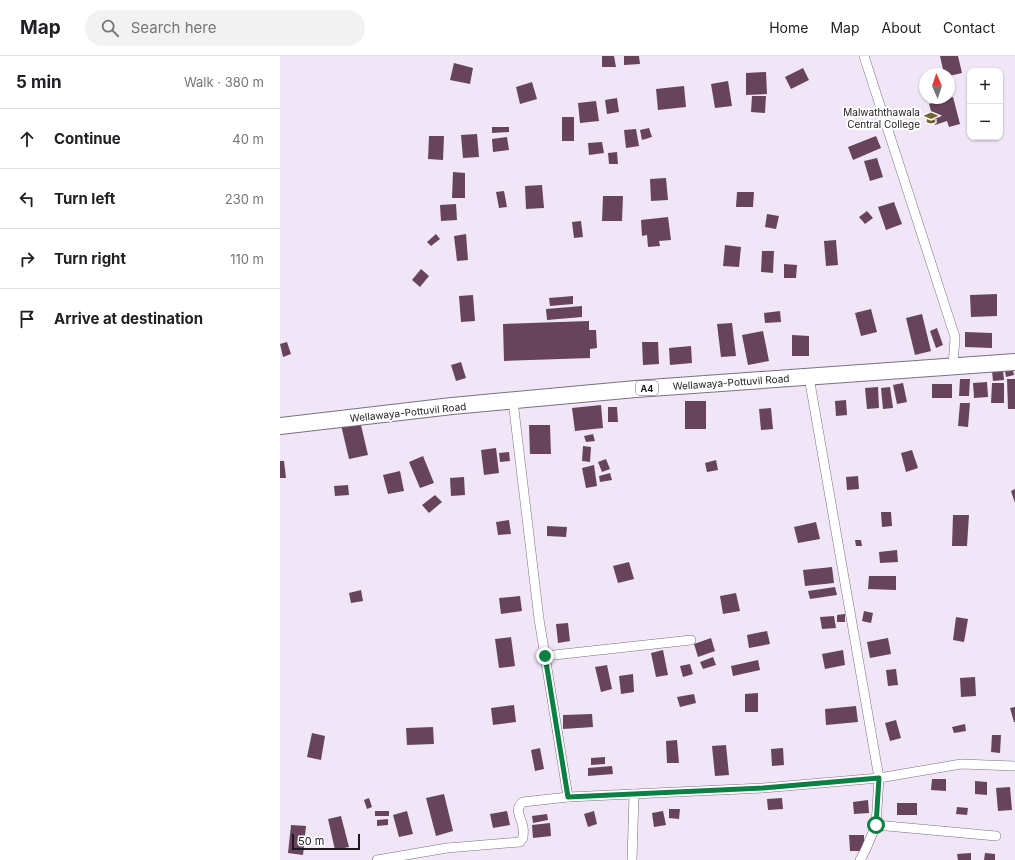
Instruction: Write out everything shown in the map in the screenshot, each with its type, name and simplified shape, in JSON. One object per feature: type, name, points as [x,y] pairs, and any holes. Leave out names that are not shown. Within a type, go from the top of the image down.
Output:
[{"type":"highway","name":"Wellawaya-Pottuvil Road","points":[[280,426],[636,388],[810,378],[1015,362]]},
{"type":"street","points":[[864,56],[955,337],[953,366]]},
{"type":"street","points":[[810,378],[879,778],[876,825],[860,860]]},
{"type":"street","points":[[514,400],[538,611],[568,797]]},
{"type":"street","points":[[545,656],[691,640]]},
{"type":"street","points":[[377,860],[446,848],[520,842],[523,838],[523,828],[517,811],[520,804],[524,802],[568,797],[763,788],[879,778],[961,764],[1015,766]]},
{"type":"street","points":[[632,860],[634,794]]},
{"type":"street","points":[[876,825],[996,836]]},
{"type":"building","points":[[602,56],[614,56],[616,67],[602,67]]},
{"type":"building","points":[[624,56],[639,56],[640,64],[624,65]]},
{"type":"building","points":[[940,56],[958,56],[962,73],[955,75],[955,68],[943,68]]},
{"type":"building","points":[[454,63],[473,68],[470,84],[450,80]]},
{"type":"building","points":[[803,68],[809,80],[791,89],[785,77]]},
{"type":"building","points":[[766,72],[767,94],[746,95],[746,73]]},
{"type":"building","points":[[728,81],[732,106],[715,108],[711,84]]},
{"type":"building","points":[[532,82],[537,99],[520,104],[516,87]]},
{"type":"building","points":[[684,86],[686,107],[658,110],[656,89]]},
{"type":"building","points":[[752,96],[766,96],[765,113],[751,112]]},
{"type":"building","points":[[617,98],[619,112],[607,114],[605,100]]},
{"type":"building","points":[[596,101],[599,121],[580,123],[578,103]]},
{"type":"building","points":[[929,104],[955,104],[960,124],[949,127],[947,121],[935,125]]},
{"type":"building","points":[[562,117],[574,117],[574,141],[562,141]]},
{"type":"building","points":[[492,127],[509,127],[509,132],[492,133]]},
{"type":"building","points":[[649,128],[652,137],[642,140],[640,130]]},
{"type":"building","points":[[636,129],[639,146],[626,148],[624,130]]},
{"type":"building","points":[[477,134],[479,157],[463,158],[461,135]]},
{"type":"building","points":[[429,136],[444,136],[443,160],[428,159]]},
{"type":"building","points":[[876,136],[881,148],[853,160],[848,147]]},
{"type":"building","points":[[507,137],[509,150],[493,152],[492,139]]},
{"type":"building","points":[[602,142],[604,153],[589,155],[588,143]]},
{"type":"building","points":[[617,152],[618,164],[609,164],[608,153]]},
{"type":"building","points":[[877,158],[883,177],[870,181],[864,161]]},
{"type":"building","points":[[453,172],[465,173],[465,198],[452,198]]},
{"type":"building","points":[[666,178],[668,200],[651,201],[650,179]]},
{"type":"building","points":[[542,185],[544,208],[526,209],[525,186]]},
{"type":"building","points":[[504,191],[507,207],[499,208],[496,192]]},
{"type":"building","points":[[737,192],[754,192],[753,207],[736,207]]},
{"type":"building","points":[[603,196],[623,196],[622,221],[602,221]]},
{"type":"building","points":[[894,202],[902,224],[886,230],[878,207]]},
{"type":"building","points":[[456,204],[457,220],[441,221],[440,205]]},
{"type":"building","points":[[867,211],[873,218],[865,224],[859,217]]},
{"type":"building","points":[[767,214],[779,216],[776,229],[765,227]]},
{"type":"building","points":[[668,217],[671,240],[659,241],[660,246],[648,247],[647,235],[642,236],[641,220]]},
{"type":"building","points":[[581,221],[583,237],[574,238],[572,222]]},
{"type":"building","points":[[436,234],[440,239],[431,246],[427,242]]},
{"type":"building","points":[[466,234],[468,260],[457,261],[454,236]]},
{"type":"building","points":[[836,240],[838,265],[826,266],[824,241]]},
{"type":"building","points":[[725,245],[741,247],[739,267],[723,266]]},
{"type":"building","points":[[762,251],[774,251],[773,273],[761,272]]},
{"type":"building","points":[[784,264],[797,265],[796,278],[784,278]]},
{"type":"building","points":[[421,269],[429,276],[420,287],[412,280]]},
{"type":"building","points":[[997,294],[997,316],[971,317],[970,295]]},
{"type":"building","points":[[473,295],[475,321],[461,322],[459,296]]},
{"type":"building","points":[[573,296],[573,304],[550,306],[549,298]]},
{"type":"building","points":[[582,306],[582,317],[547,320],[546,309]]},
{"type":"building","points":[[871,309],[877,332],[861,336],[855,313]]},
{"type":"building","points":[[780,311],[781,322],[765,323],[764,313]]},
{"type":"building","points":[[922,314],[931,351],[915,355],[906,318]]},
{"type":"building","points":[[589,321],[589,330],[596,330],[597,348],[590,349],[590,358],[504,361],[503,324]]},
{"type":"building","points":[[732,323],[736,356],[721,357],[717,324]]},
{"type":"building","points":[[937,328],[943,345],[936,348],[930,331]]},
{"type":"building","points":[[763,331],[769,361],[748,365],[742,335]]},
{"type":"building","points":[[965,332],[992,333],[992,348],[965,347]]},
{"type":"building","points":[[792,335],[809,336],[809,356],[792,356]]},
{"type":"building","points":[[287,342],[291,354],[283,357],[280,344]]},
{"type":"building","points":[[642,342],[658,342],[659,364],[643,365]]},
{"type":"building","points":[[691,346],[692,363],[670,365],[669,348]]},
{"type":"building","points":[[461,362],[466,378],[456,381],[451,365]]},
{"type":"building","points":[[1003,370],[1004,380],[993,381],[992,371]]},
{"type":"building","points":[[1013,370],[1014,375],[1006,377],[1005,371]]},
{"type":"building","points":[[960,379],[970,379],[969,396],[959,396]]},
{"type":"building","points":[[1007,379],[1015,379],[1015,409],[1008,409]]},
{"type":"building","points":[[987,382],[988,397],[974,398],[973,383]]},
{"type":"building","points":[[903,383],[907,402],[897,404],[893,385]]},
{"type":"building","points":[[992,383],[1004,383],[1004,403],[991,403]]},
{"type":"building","points":[[932,384],[952,384],[952,398],[932,398]]},
{"type":"building","points":[[878,387],[879,408],[867,409],[865,388]]},
{"type":"building","points":[[890,387],[893,408],[883,409],[881,388]]},
{"type":"building","points":[[846,400],[847,415],[836,416],[835,401]]},
{"type":"building","points":[[685,401],[706,401],[706,429],[685,429]]},
{"type":"building","points":[[960,403],[970,403],[968,427],[958,426]]},
{"type":"building","points":[[601,405],[603,428],[575,431],[572,408]]},
{"type":"building","points":[[608,407],[617,407],[618,422],[608,422]]},
{"type":"building","points":[[771,408],[773,429],[761,430],[759,409]]},
{"type":"building","points":[[360,421],[368,455],[349,459],[341,425]]},
{"type":"building","points":[[529,425],[550,425],[551,454],[530,454]]},
{"type":"building","points":[[593,434],[595,441],[586,442],[584,436]]},
{"type":"building","points":[[583,446],[591,447],[590,462],[582,461]]},
{"type":"building","points":[[496,448],[499,473],[484,475],[481,450]]},
{"type":"building","points":[[912,450],[918,468],[906,472],[901,453]]},
{"type":"building","points":[[509,452],[510,461],[500,462],[499,453]]},
{"type":"building","points":[[423,456],[434,483],[420,488],[409,462]]},
{"type":"building","points":[[606,459],[610,469],[602,472],[598,462]]},
{"type":"building","points":[[716,460],[718,470],[707,472],[705,463]]},
{"type":"building","points":[[280,461],[284,461],[286,478],[280,478]]},
{"type":"building","points":[[594,465],[597,486],[586,488],[582,468]]},
{"type":"building","points":[[400,471],[404,491],[388,494],[383,475]]},
{"type":"building","points":[[610,473],[612,480],[600,482],[599,476]]},
{"type":"building","points":[[858,476],[859,489],[847,490],[846,477]]},
{"type":"building","points":[[464,477],[465,495],[451,496],[450,478]]},
{"type":"building","points":[[348,485],[349,495],[335,496],[334,486]]},
{"type":"building","points":[[1015,489],[1015,503],[1011,491]]},
{"type":"building","points":[[435,495],[442,502],[429,513],[422,505]]},
{"type":"building","points":[[881,512],[891,512],[892,526],[882,527]]},
{"type":"building","points":[[953,515],[969,515],[967,546],[952,546]]},
{"type":"building","points":[[509,520],[511,534],[498,535],[496,522]]},
{"type":"building","points":[[816,522],[820,539],[798,543],[794,527]]},
{"type":"building","points":[[547,526],[567,527],[566,537],[547,536]]},
{"type":"building","points":[[855,540],[861,540],[862,546],[856,546]]},
{"type":"building","points":[[897,550],[898,562],[880,563],[879,552]]},
{"type":"building","points":[[629,562],[634,579],[618,583],[613,566]]},
{"type":"building","points":[[832,567],[834,583],[805,586],[803,570]]},
{"type":"building","points":[[869,576],[896,576],[896,590],[868,589]]},
{"type":"building","points":[[835,587],[837,595],[810,599],[808,591]]},
{"type":"building","points":[[361,590],[363,601],[351,603],[349,593]]},
{"type":"building","points":[[736,593],[740,611],[723,614],[720,596]]},
{"type":"building","points":[[520,596],[522,611],[501,614],[499,598]]},
{"type":"building","points":[[864,611],[873,613],[871,623],[862,621]]},
{"type":"building","points":[[845,614],[845,622],[837,622],[837,615]]},
{"type":"building","points":[[834,616],[836,628],[822,629],[820,617]]},
{"type":"building","points":[[956,617],[968,619],[964,642],[953,640]]},
{"type":"building","points":[[568,623],[570,641],[558,643],[556,624]]},
{"type":"building","points":[[767,631],[770,644],[749,648],[747,635]]},
{"type":"building","points":[[511,637],[515,666],[499,668],[495,639]]},
{"type":"building","points":[[711,638],[715,651],[698,657],[694,644]]},
{"type":"building","points":[[888,638],[891,654],[870,658],[867,642]]},
{"type":"building","points":[[663,650],[668,675],[656,677],[651,653]]},
{"type":"building","points":[[843,650],[845,665],[825,669],[822,654]]},
{"type":"building","points":[[713,657],[716,665],[703,669],[700,662]]},
{"type":"building","points":[[758,660],[760,670],[733,676],[731,666]]},
{"type":"building","points":[[690,664],[693,674],[683,677],[680,666]]},
{"type":"building","points":[[607,665],[612,689],[601,692],[595,667]]},
{"type":"building","points":[[896,669],[898,685],[888,686],[886,670]]},
{"type":"building","points":[[633,674],[634,692],[621,694],[619,676]]},
{"type":"building","points":[[975,677],[976,696],[961,697],[960,678]]},
{"type":"building","points":[[758,693],[758,712],[745,712],[745,694]]},
{"type":"building","points":[[694,694],[696,703],[680,707],[677,697]]},
{"type":"building","points":[[514,705],[516,722],[493,725],[491,708]]},
{"type":"building","points":[[856,706],[858,722],[826,725],[825,709]]},
{"type":"building","points":[[1015,707],[1015,722],[1014,722],[1010,708]]},
{"type":"building","points":[[592,714],[593,727],[563,729],[563,715]]},
{"type":"building","points":[[896,720],[901,738],[890,741],[885,723]]},
{"type":"building","points":[[965,724],[966,731],[954,733],[952,727]]},
{"type":"building","points":[[433,727],[434,744],[407,745],[406,728]]},
{"type":"building","points":[[312,733],[325,736],[321,760],[307,757]]},
{"type":"building","points":[[992,735],[1001,735],[1000,753],[991,752]]},
{"type":"building","points":[[677,740],[679,763],[667,763],[666,741]]},
{"type":"building","points":[[726,745],[729,775],[715,776],[712,746]]},
{"type":"building","points":[[540,748],[544,769],[535,771],[531,750]]},
{"type":"building","points":[[783,748],[784,765],[772,766],[771,749]]},
{"type":"building","points":[[605,757],[605,764],[591,765],[591,758]]},
{"type":"building","points":[[612,766],[613,774],[588,776],[588,768]]},
{"type":"building","points":[[932,779],[946,779],[946,791],[931,790]]},
{"type":"building","points":[[975,781],[987,782],[987,795],[975,794]]},
{"type":"building","points":[[1010,787],[1012,810],[998,811],[996,788]]},
{"type":"building","points":[[444,794],[453,831],[436,836],[426,798]]},
{"type":"building","points":[[369,798],[372,807],[367,809],[364,800]]},
{"type":"building","points":[[782,798],[783,809],[768,810],[767,799]]},
{"type":"building","points":[[868,800],[869,813],[854,814],[853,802]]},
{"type":"building","points":[[897,803],[917,803],[917,815],[897,815]]},
{"type":"building","points":[[957,807],[968,808],[967,815],[956,814]]},
{"type":"building","points":[[669,809],[680,809],[679,819],[669,818]]},
{"type":"building","points":[[375,811],[389,811],[389,816],[375,816]]},
{"type":"building","points":[[407,811],[413,834],[399,837],[393,815]]},
{"type":"building","points":[[507,811],[510,825],[493,828],[490,814]]},
{"type":"building","points":[[594,811],[597,824],[588,827],[584,814]]},
{"type":"building","points":[[663,811],[666,825],[654,827],[652,813]]},
{"type":"building","points":[[547,814],[548,820],[533,823],[532,816]]},
{"type":"building","points":[[341,816],[349,847],[335,850],[328,819]]},
{"type":"building","points":[[388,819],[388,825],[377,826],[377,820]]},
{"type":"building","points":[[550,823],[551,836],[533,838],[532,825]]},
{"type":"building","points":[[291,825],[306,826],[303,855],[288,853]]},
{"type":"building","points":[[849,835],[864,835],[864,851],[850,851]]},
{"type":"building","points":[[971,853],[971,860],[958,860],[957,854]]},
{"type":"building","points":[[985,853],[995,854],[995,860],[984,860]]},
{"type":"place","name":"Malwaththawala Central College","points":[[931,118]]},
{"type":"route","points":[[545,656],[568,797],[763,788],[879,778],[876,825]]}]
